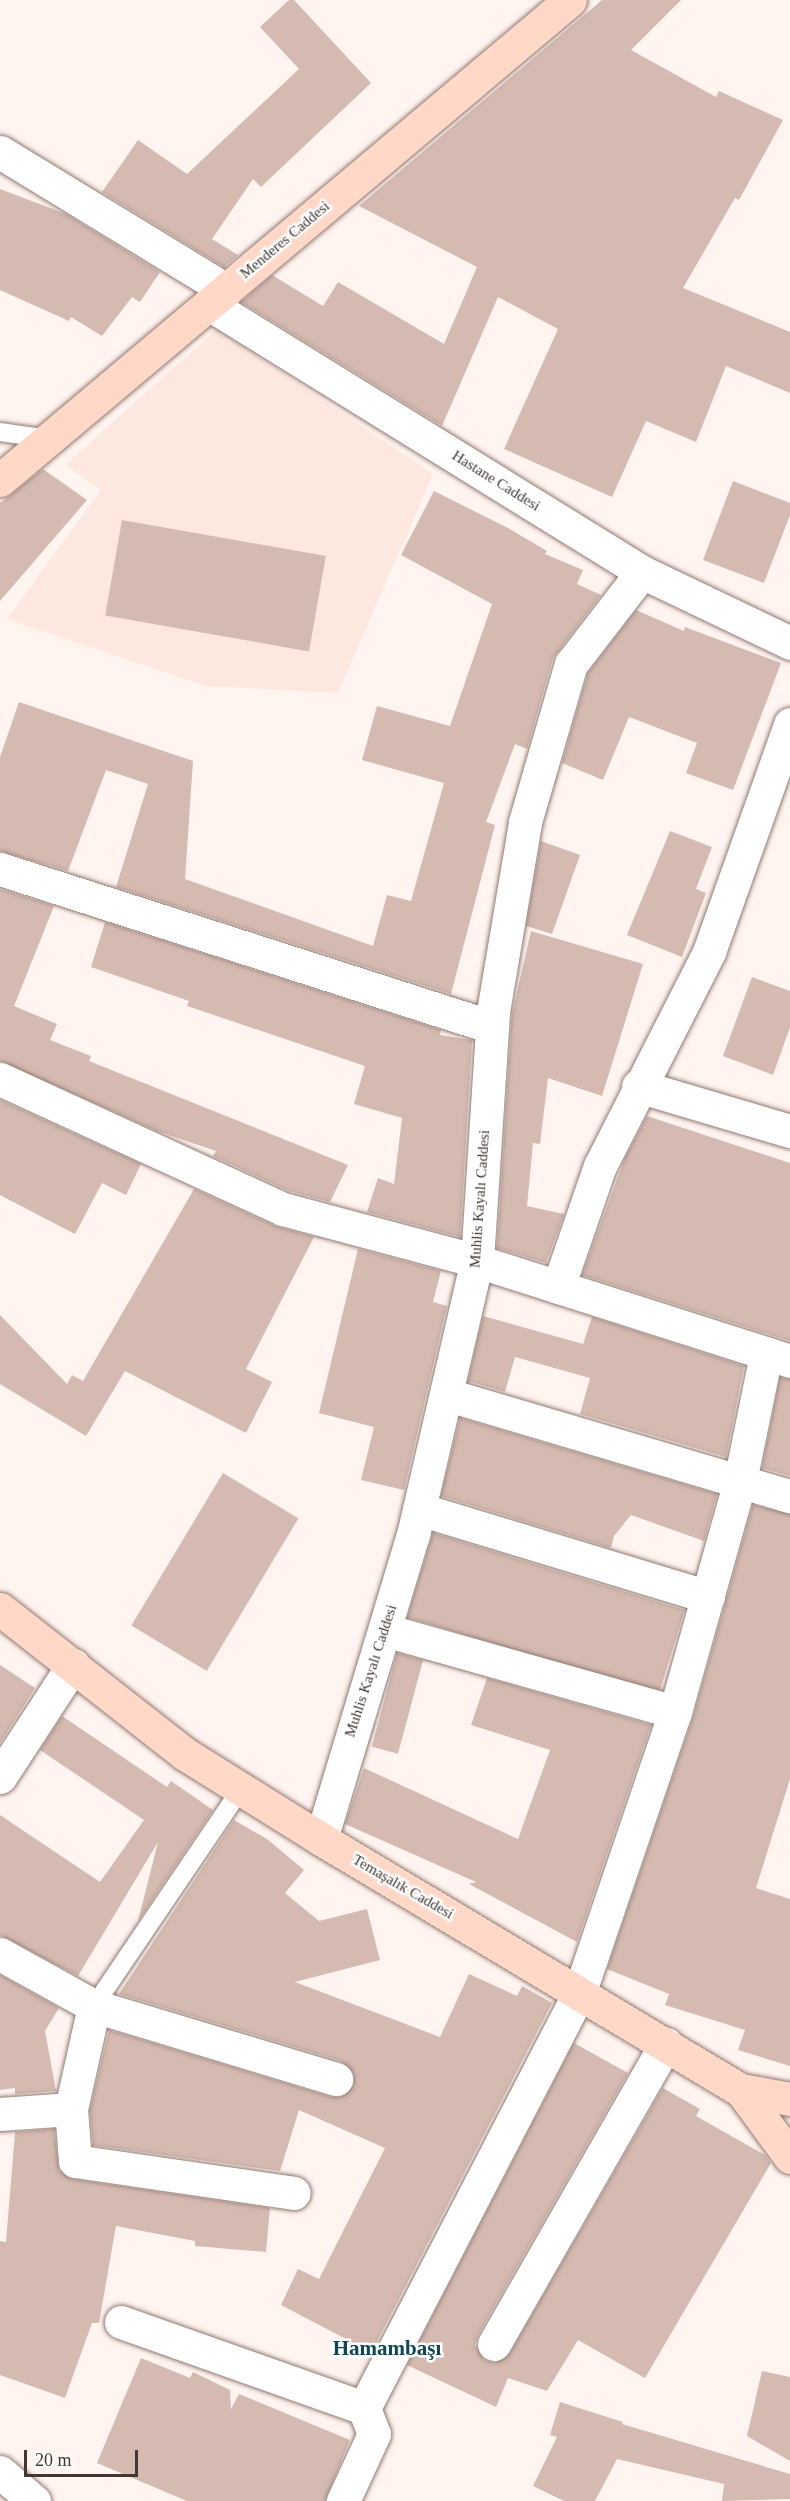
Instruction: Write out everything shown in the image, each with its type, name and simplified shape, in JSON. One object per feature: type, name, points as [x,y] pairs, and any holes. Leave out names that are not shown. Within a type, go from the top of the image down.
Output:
[{"type":"street","name":"Menderes Caddesi","points":[[0,480],[570,0]]},
{"type":"street","name":"Hastane Caddesi","points":[[0,152],[218,297],[642,572],[790,643]]},
{"type":"street","name":"Muhlis Kayalı Caddesi","points":[[321,1839],[385,1630],[419,1509],[448,1395],[477,1261],[492,1027],[525,822],[571,664],[642,572]]},
{"type":"street","points":[[558,1287],[600,1166],[638,1086],[709,951],[790,724]]},
{"type":"street","points":[[0,869],[492,1027]]},
{"type":"street","points":[[0,1079],[283,1209],[477,1261],[778,1358],[740,1481],[675,1712],[580,1991],[364,2408],[374,2434],[343,2501]]},
{"type":"street","points":[[638,1086],[790,1131]]},
{"type":"street","points":[[448,1395],[790,1496]]},
{"type":"street","points":[[419,1509],[708,1597]]},
{"type":"street","name":"Temaşalık Caddesi","points":[[0,1587],[37,1636]]},
{"type":"street","name":"Temaşalık Caddesi","points":[[0,1609],[185,1754],[321,1839],[580,1991],[741,2090],[790,2099]]},
{"type":"street","points":[[385,1630],[675,1712]]},
{"type":"street","points":[[0,1777],[73,1665]]},
{"type":"street","points":[[0,1954],[94,2006],[336,2079]]},
{"type":"street","points":[[94,2006],[71,2109],[75,2161],[294,2193]]},
{"type":"street","points":[[494,2344],[666,2044]]},
{"type":"street","points":[[741,2090],[790,2157]]},
{"type":"street","points":[[0,2114],[71,2109]]},
{"type":"street","points":[[121,2322],[364,2408]]},
{"type":"street","points":[[0,2472],[34,2501]]},
{"type":"lane","points":[[0,432],[49,439]]},
{"type":"lane","points":[[94,2006],[241,1789]]},
{"type":"shaded area","points":[[217,329],[433,474],[338,693],[207,686],[7,619],[101,490],[65,465]]},
{"type":"building","points":[[289,0],[294,0],[371,83],[261,187],[253,179],[212,239],[238,255],[224,267],[102,192],[138,140],[187,174],[299,69],[260,27]]},
{"type":"building","points":[[602,0],[681,0],[631,50],[716,97],[719,91],[783,120],[739,200],[735,198],[683,288],[790,332],[790,393],[726,366],[696,442],[646,421],[612,497],[504,449],[558,329],[498,297],[442,426],[241,302],[272,275],[323,306],[338,282],[444,344],[477,267],[359,206]]},
{"type":"building","points":[[0,189],[66,214],[160,272],[140,302],[132,297],[102,336],[71,317],[69,321],[0,290]]},
{"type":"building","points":[[43,469],[87,500],[0,601],[0,503]]},
{"type":"building","points":[[733,481],[790,503],[790,515],[764,583],[703,560]]},
{"type":"building","points":[[434,491],[508,528],[547,551],[545,554],[583,570],[577,584],[601,595],[553,658],[527,749],[515,744],[486,822],[495,825],[451,994],[116,887],[148,784],[106,770],[68,871],[0,851],[0,757],[19,702],[193,761],[185,879],[373,946],[387,895],[411,901],[444,783],[362,760],[377,706],[450,726],[492,604],[401,555]]},
{"type":"building","points":[[122,520],[326,556],[309,651],[105,616]]},
{"type":"building","points":[[636,610],[684,631],[685,627],[781,663],[733,790],[686,773],[697,743],[629,717],[603,780],[562,763],[588,673]]},
{"type":"building","points":[[670,831],[712,847],[696,889],[706,893],[682,957],[627,935]]},
{"type":"building","points":[[541,841],[580,855],[552,934],[526,926]]},
{"type":"building","points":[[0,889],[54,906],[14,1006],[57,1024],[50,1040],[91,1056],[89,1061],[348,1165],[330,1202],[289,1191],[213,1156],[216,1151],[157,1131],[0,1061]]},
{"type":"building","points":[[105,922],[441,1030],[440,1035],[472,1040],[460,1237],[367,1212],[378,1178],[394,1184],[402,1118],[354,1104],[365,1066],[187,1006],[189,1001],[91,967]]},
{"type":"building","points":[[531,931],[643,964],[602,1096],[548,1078],[540,1144],[533,1143],[527,1206],[564,1214],[546,1263],[497,1248],[512,1014]]},
{"type":"building","points":[[752,977],[790,991],[790,1027],[773,1075],[723,1056]]},
{"type":"building","points":[[0,1100],[141,1164],[126,1195],[102,1183],[75,1234],[0,1195]]},
{"type":"building","points":[[647,1116],[790,1163],[790,1341],[582,1275],[625,1158]]},
{"type":"building","points":[[194,1189],[275,1226],[314,1237],[246,1369],[272,1382],[246,1433],[125,1371],[86,1436],[0,1384],[0,1315],[67,1384],[72,1375],[83,1381]]},
{"type":"building","points":[[358,1249],[441,1271],[433,1302],[447,1306],[404,1490],[361,1480],[374,1427],[319,1413]]},
{"type":"building","points":[[483,1316],[583,1344],[592,1317],[744,1366],[726,1457],[580,1414],[590,1378],[515,1357],[505,1392],[468,1381]]},
{"type":"building","points":[[780,1378],[790,1379],[790,1476],[762,1468]]},
{"type":"building","points":[[460,1418],[717,1494],[704,1541],[631,1515],[614,1536],[611,1548],[441,1496]]},
{"type":"building","points":[[223,1473],[298,1518],[207,1671],[131,1626]]},
{"type":"building","points":[[753,1505],[790,1514],[790,1779],[756,1888],[790,1899],[790,2066],[738,2050],[745,2030],[665,2005],[669,1994],[607,1969],[693,1718]]},
{"type":"building","points":[[433,1533],[685,1610],[659,1694],[407,1617]]},
{"type":"building","points":[[397,1653],[423,1660],[398,1754],[372,1747]]},
{"type":"building","points":[[0,1665],[35,1688],[0,1743]]},
{"type":"building","points":[[487,1678],[651,1725],[577,1942],[469,1884],[476,1882],[345,1824],[364,1768],[518,1839],[550,1750],[471,1725]]},
{"type":"building","points":[[62,1716],[167,1787],[171,1781],[213,1810],[138,1921],[158,1842],[78,1976],[0,1935],[0,1815],[100,1882],[144,1820],[40,1750]]},
{"type":"building","points":[[234,1820],[267,1839],[304,1870],[285,1893],[319,1921],[367,1909],[380,1960],[295,1982],[440,2037],[469,1974],[517,1996],[522,1986],[552,2003],[374,2347],[370,2345],[367,2350],[281,2305],[298,2269],[319,2279],[385,2148],[299,2110],[280,2171],[93,2145],[90,2110],[109,2030],[331,2097],[341,2097],[354,2085],[354,2074],[341,2061],[119,1994]]},
{"type":"building","points":[[0,1975],[59,2008],[45,2031],[56,2091],[15,2094],[15,2088],[0,2090]]},
{"type":"building","points":[[574,2043],[628,2073],[478,2335],[475,2345],[484,2360],[495,2363],[510,2353],[663,2088],[700,2109],[696,2116],[765,2155],[771,2163],[645,2378],[578,2340],[547,2391],[508,2378],[496,2407],[407,2365]]},
{"type":"building","points":[[54,2129],[59,2170],[72,2179],[270,2208],[266,2252],[195,2246],[195,2241],[116,2226],[99,2323],[92,2323],[65,2398],[0,2375],[0,2241],[6,2242],[15,2132]]},
{"type":"building","points":[[141,2358],[190,2378],[193,2372],[230,2390],[231,2409],[239,2394],[350,2440],[325,2501],[187,2501],[97,2463]]},
{"type":"building","points":[[762,2371],[790,2377],[790,2461],[747,2436]]},
{"type":"building","points":[[560,2402],[623,2422],[622,2424],[790,2474],[790,2499],[722,2501],[724,2484],[617,2459],[595,2501],[564,2501],[533,2486],[557,2437],[550,2435]]},
{"type":"district","name":"Hamambaşı","points":[[387,2348]]}]
